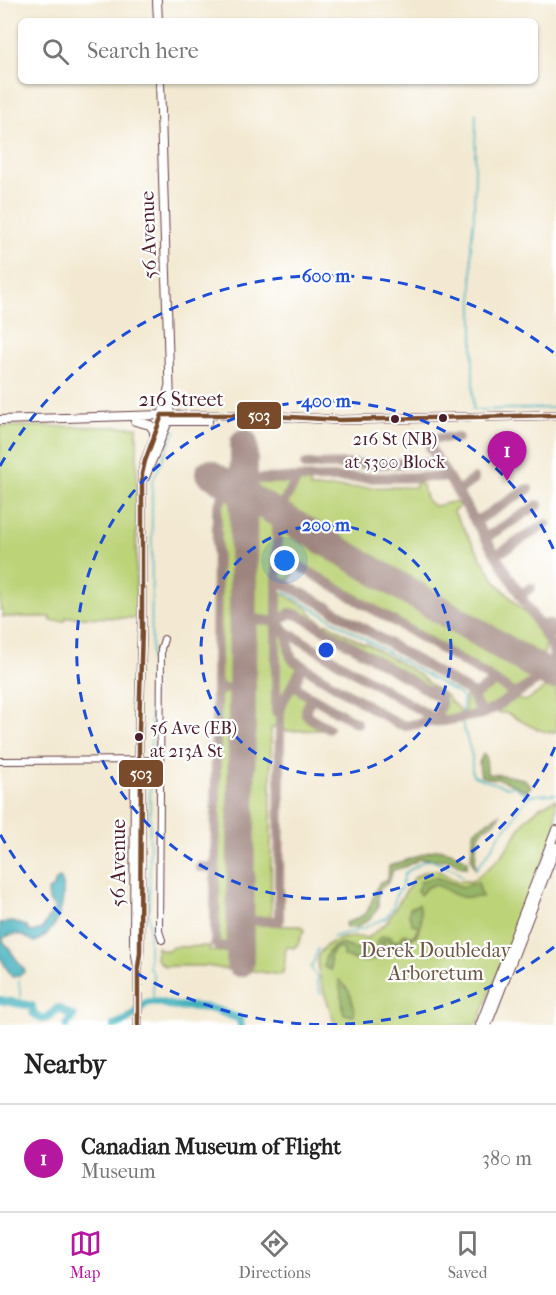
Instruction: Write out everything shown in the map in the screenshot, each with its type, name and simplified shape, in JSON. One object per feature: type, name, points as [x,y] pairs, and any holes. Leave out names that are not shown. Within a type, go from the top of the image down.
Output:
[{"type":"main road","points":[[157,0],[158,18]]},
{"type":"main road","name":"56 Avenue","points":[[143,483],[165,418],[169,387],[160,84]]},
{"type":"main road","name":"216 Street","points":[[54,420],[106,416],[340,420],[556,415]]},
{"type":"main road","name":"56 Avenue","points":[[138,1022],[140,953],[135,768],[139,760],[142,474],[145,461],[165,418]]},
{"type":"main road","name":"216 Street","points":[[0,420],[135,421],[165,418]]},
{"type":"main road","points":[[135,421],[147,423],[152,427],[153,442]]},
{"type":"main road","points":[[480,1025],[556,830]]},
{"type":"main road","points":[[487,1025],[556,848]]},
{"type":"street","points":[[162,940],[159,931],[160,760],[161,649],[164,639]]},
{"type":"street","points":[[0,760],[160,760]]},
{"type":"green space","points":[[0,426],[137,427],[136,618],[66,617],[65,621],[51,621],[50,617],[3,617],[3,611],[0,610]]},
{"type":"green space","points":[[416,481],[421,484],[427,500],[434,506],[458,503],[460,506],[453,511],[496,582],[530,618],[545,643],[542,657],[536,658],[283,509],[298,482],[310,482],[310,488],[416,487]]},
{"type":"green space","points":[[251,482],[293,482],[278,506],[250,490]]},
{"type":"green space","points":[[231,494],[236,497],[235,680],[229,685],[224,685],[219,678],[220,508]]},
{"type":"green space","points":[[250,506],[274,520],[273,617],[271,619],[249,614]]},
{"type":"green space","points":[[280,523],[528,670],[529,680],[520,688],[512,690],[279,552]]},
{"type":"green space","points":[[280,561],[286,561],[297,568],[287,583],[279,578]]},
{"type":"green space","points":[[279,589],[309,609],[310,613],[324,624],[330,624],[417,673],[447,696],[460,712],[462,713],[465,709],[465,696],[470,698],[476,712],[442,717],[441,697],[298,613],[290,612],[279,617]]},
{"type":"green space","points":[[251,622],[271,625],[283,634],[287,659],[298,669],[279,706],[278,727],[271,728],[271,918],[248,918]]},
{"type":"green space","points":[[556,670],[556,733],[537,729],[508,714],[493,712],[513,698],[526,701],[546,687]]},
{"type":"green space","points":[[495,686],[509,693],[510,696],[485,710],[477,701],[478,696]]},
{"type":"green space","points":[[292,689],[309,699],[303,711],[303,717],[322,730],[282,731],[283,706]]},
{"type":"green space","points":[[225,691],[229,691],[234,696],[233,939],[223,944],[217,939],[219,698]]},
{"type":"green space","points":[[483,754],[486,756],[487,774],[524,779],[531,786],[527,791],[502,780],[481,776],[479,763]]},
{"type":"green space","name":"Derek Doubleday Arboretum","points":[[556,799],[556,830],[477,1025],[335,1025],[318,971],[318,956],[323,948],[345,938],[368,938],[387,922],[414,878],[424,872],[437,870],[456,881],[472,881],[503,854],[526,819],[540,807]]},
{"type":"green space","points":[[500,814],[497,820],[478,838],[475,868],[471,859],[475,830]]},
{"type":"green space","points":[[437,849],[460,856],[467,861],[467,867],[462,867],[451,860],[420,859],[393,870],[389,882],[380,889],[378,907],[373,916],[356,928],[346,927],[345,923],[362,916],[369,908],[380,882],[388,879],[389,866]]},
{"type":"green space","points":[[435,877],[463,887],[478,882],[482,897],[462,897],[436,885],[426,889],[420,895],[417,891],[421,881]]},
{"type":"green space","points":[[419,904],[421,927],[415,937],[393,945],[383,941],[383,946],[390,949],[384,954],[377,950],[377,941],[381,937],[389,936],[394,941],[401,940],[405,934],[411,937],[416,933],[418,926],[412,924],[409,915],[410,908]]},
{"type":"green space","points":[[248,924],[301,926],[304,930],[294,948],[287,947],[281,975],[207,966],[164,966],[156,959],[157,947],[165,951],[173,947],[210,946],[210,951],[227,952],[233,957],[233,963],[247,963]]},
{"type":"green space","points":[[339,944],[369,952],[376,958],[368,961],[356,960],[343,956],[343,950],[338,948],[332,952],[330,957],[331,970],[324,967],[328,953]]},
{"type":"green space","points":[[339,980],[351,996],[354,1016],[344,1014]]},
{"type":"water","points":[[60,878],[63,883],[61,910],[52,929],[35,942],[15,934],[2,939],[25,971],[19,976],[12,977],[0,957],[0,923],[13,922],[27,926],[32,932],[42,929],[55,908],[49,901],[48,891]]},
{"type":"waterway","points":[[476,113],[474,216],[471,244],[473,410],[556,408]]},
{"type":"waterway","points":[[151,753],[152,482],[176,430]]},
{"type":"waterway","points":[[285,592],[459,694],[463,699],[462,712]]},
{"type":"waterway","points":[[462,722],[472,756],[474,776],[506,787],[514,786],[530,795]]},
{"type":"waterway","points":[[150,769],[149,968],[153,974],[153,1001]]},
{"type":"waterway","points":[[476,869],[510,824],[519,808],[531,795],[556,794]]},
{"type":"waterway","points":[[333,937],[363,929],[386,918],[393,907],[405,873],[424,861],[431,860],[455,870],[462,877]]},
{"type":"waterway","points":[[318,949],[311,968],[318,978],[317,983],[321,994]]},
{"type":"waterway","points":[[19,981],[21,1004]]},
{"type":"waterway","points":[[0,1000],[32,1006],[33,1013],[42,1019],[47,1018],[58,1008],[73,1016],[66,1025]]},
{"type":"waterway","points":[[114,1025],[127,1020],[146,1003],[154,1002],[215,1010],[239,1018],[241,1025]]},
{"type":"taxiway","points":[[458,438],[434,438],[430,445],[431,449],[551,645],[554,655],[551,664],[546,668],[536,667]]},
{"type":"taxiway","points":[[305,465],[440,463]]},
{"type":"taxiway","points":[[240,947],[218,946],[215,943],[217,513],[220,503],[229,489],[242,479],[446,477],[450,480]]},
{"type":"taxiway","points":[[298,478],[277,513],[277,618],[287,635],[293,660],[396,723],[406,726],[482,714],[537,680],[540,672],[536,667]]},
{"type":"taxiway","points":[[457,492],[474,479]]},
{"type":"taxiway","points":[[475,522],[528,489]]},
{"type":"taxiway","points":[[485,538],[538,505]]},
{"type":"taxiway","points":[[496,555],[546,524]]},
{"type":"taxiway","points":[[277,553],[496,681],[514,694]]},
{"type":"taxiway","points":[[277,580],[326,606],[470,692],[483,713]]},
{"type":"taxiway","points":[[520,595],[531,588]]},
{"type":"taxiway","points":[[242,618],[278,622],[290,613],[299,615],[439,697],[441,703],[438,714],[443,721]]},
{"type":"taxiway","points":[[276,620],[276,712]]},
{"type":"taxiway","points":[[538,625],[549,624],[556,633]]},
{"type":"taxiway","points":[[285,631],[437,720]]},
{"type":"taxiway","points":[[241,921],[279,921],[280,713],[282,703],[299,673]]},
{"type":"taxiway","points":[[298,676],[295,686],[311,698],[306,715],[328,728]]},
{"type":"taxiway","points":[[472,696],[496,681]]},
{"type":"taxiway","points":[[216,689],[242,689]]},
{"type":"taxiway","points":[[310,696],[357,723]]},
{"type":"taxiway","points":[[200,867],[215,868]]},
{"type":"runway","points":[[240,963],[244,443]]},
{"type":"runway","points":[[209,473],[552,676]]},
{"type":"transit line","name":"503","points":[[138,1025],[142,474],[162,415],[257,415],[340,420],[556,415]]},
{"type":"place","name":"216 St (NB) at 5300 Block","points":[[395,419]]},
{"type":"place","name":"Canadian Museum of Flight","points":[[507,481]]},
{"type":"place","name":"56 Ave (EB) at 213A St","points":[[139,737]]}]
